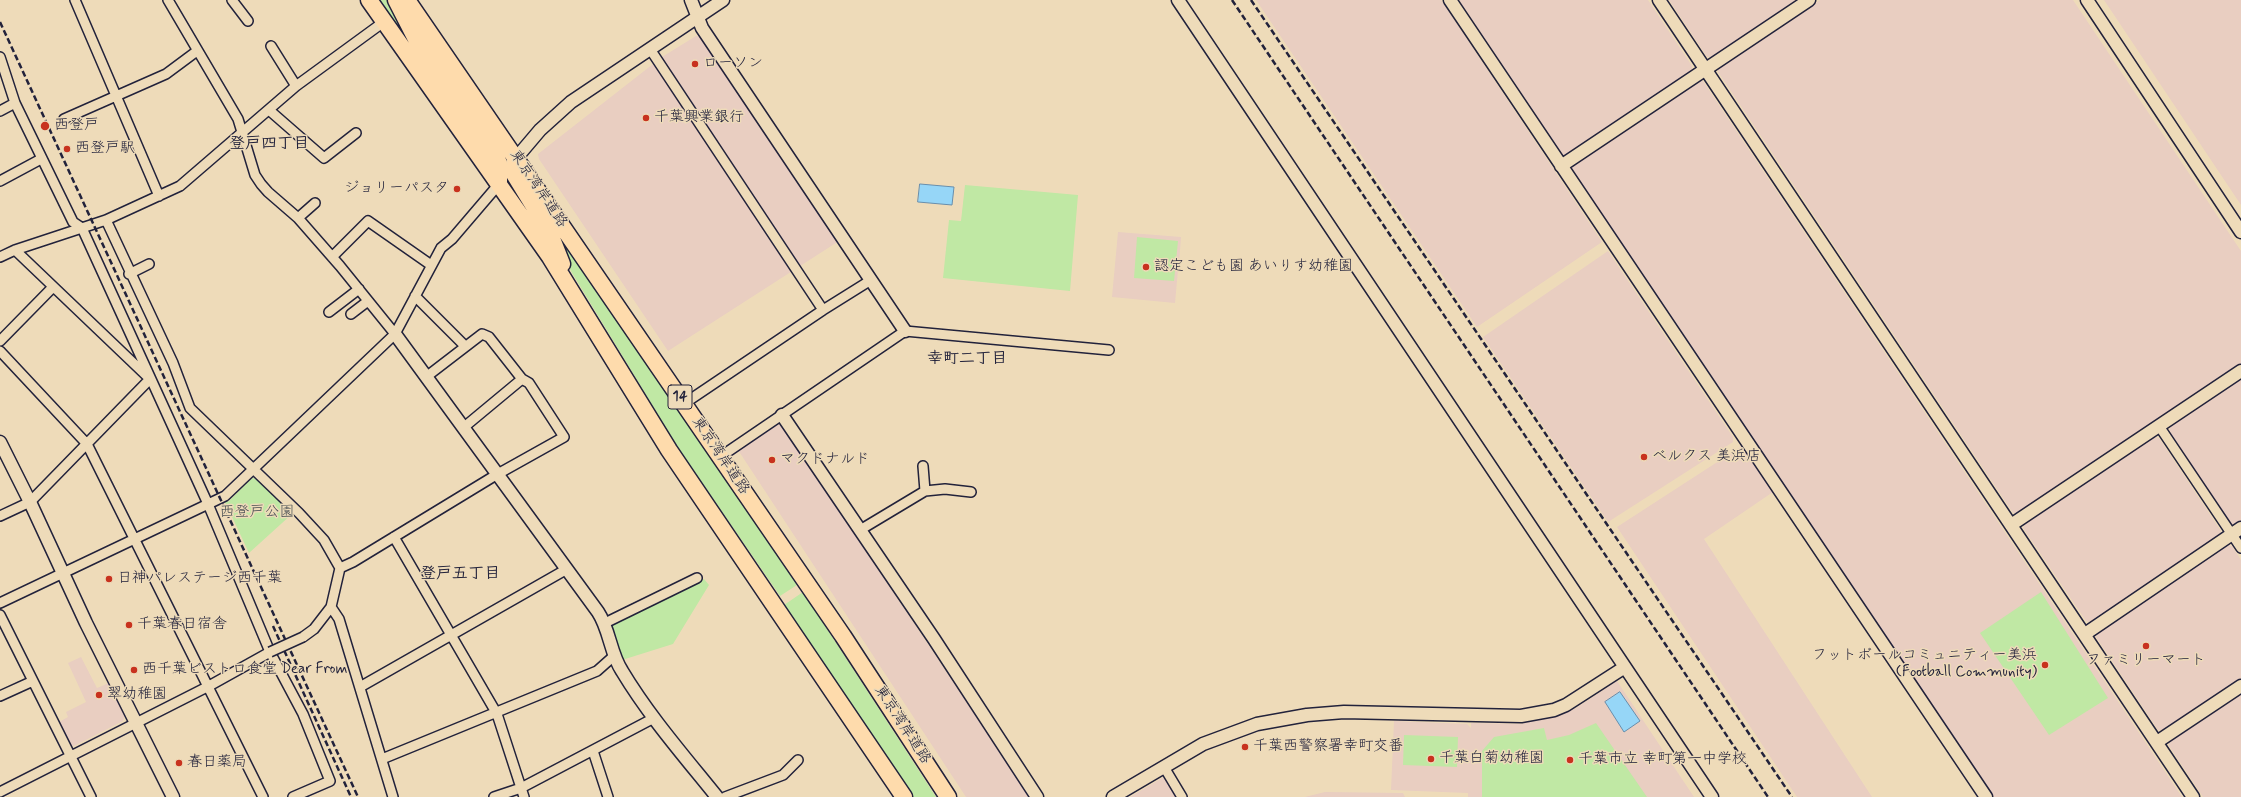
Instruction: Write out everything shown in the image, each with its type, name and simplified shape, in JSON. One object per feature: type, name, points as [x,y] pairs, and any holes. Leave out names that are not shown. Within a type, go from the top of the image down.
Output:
[{"type":"highway","name":"東京湾岸道路","points":[[369,0],[570,287],[669,450],[904,797]]},
{"type":"highway","points":[[396,0],[417,41],[495,155],[499,169],[498,184]]},
{"type":"highway","name":"東京湾岸道路","points":[[407,0],[848,642],[948,797]]},
{"type":"highway","points":[[516,157],[514,174],[549,231],[570,287]]},
{"type":"street","points":[[75,0],[159,196]]},
{"type":"street","points":[[168,0],[238,119],[256,175],[261,184],[298,218],[359,289],[395,334],[605,623],[621,670],[654,718],[717,797]]},
{"type":"street","points":[[232,0],[248,21]]},
{"type":"street","points":[[692,0],[706,34],[905,331]]},
{"type":"street","points":[[0,604],[226,496],[395,334],[441,248],[452,239],[498,184],[516,157],[540,130],[571,102],[724,0]]},
{"type":"street","points":[[1178,0],[1712,797]]},
{"type":"street","points":[[1450,0],[1986,797]]},
{"type":"street","points":[[1658,0],[2193,797]]},
{"type":"street","points":[[1561,166],[1809,0]]},
{"type":"street","points":[[2087,0],[2241,232]]},
{"type":"street","points":[[0,258],[15,250],[106,220],[184,183],[242,135],[296,86],[385,21]]},
{"type":"street","points":[[271,46],[296,86]]},
{"type":"street","points":[[650,49],[823,310]]},
{"type":"street","points":[[64,119],[117,97],[174,70],[197,51]]},
{"type":"street","points":[[0,58],[15,103],[73,222],[82,228],[208,504],[270,652],[303,714],[330,782],[293,797]]},
{"type":"street","points":[[0,111],[15,103]]},
{"type":"street","points":[[269,110],[324,158],[356,133]]},
{"type":"street","points":[[0,181],[41,159]]},
{"type":"street","points":[[298,218],[315,202]]},
{"type":"street","points":[[0,792],[208,686],[270,652],[303,637],[314,629],[331,607],[340,568],[324,540],[255,469],[223,442],[190,408],[173,363],[129,274],[106,220]]},
{"type":"street","points":[[332,257],[368,221],[431,265]]},
{"type":"street","points":[[15,250],[150,379]]},
{"type":"street","points":[[129,274],[149,264]]},
{"type":"street","points":[[685,403],[823,310],[871,280]]},
{"type":"street","points":[[0,342],[53,287]]},
{"type":"street","points":[[329,312],[359,289]]},
{"type":"street","points":[[415,296],[465,346]]},
{"type":"street","points":[[351,314],[368,301]]},
{"type":"street","points":[[720,457],[905,331],[1109,350]]},
{"type":"street","points":[[340,568],[496,475],[564,437],[529,383],[522,379],[489,337],[482,334],[426,377]]},
{"type":"street","points":[[0,352],[87,444],[263,797]]},
{"type":"street","points":[[2011,525],[2241,371]]},
{"type":"street","points":[[0,516],[30,502],[150,379]]},
{"type":"street","points":[[463,428],[522,379]]},
{"type":"street","points":[[782,415],[934,639],[1037,797]]},
{"type":"street","points":[[2159,426],[2237,532],[2241,548]]},
{"type":"street","points":[[0,442],[64,573],[86,624],[173,797]]},
{"type":"street","points":[[923,466],[924,491]]},
{"type":"street","points":[[865,527],[924,491],[945,489],[971,492]]},
{"type":"street","points":[[2085,634],[2237,532]]},
{"type":"street","points":[[394,537],[497,714],[522,793]]},
{"type":"street","points":[[360,687],[567,569]]},
{"type":"street","points":[[605,623],[696,578]]},
{"type":"street","points":[[331,607],[339,619],[393,797]]},
{"type":"street","points":[[0,615],[91,797]]},
{"type":"street","points":[[382,759],[497,714],[597,671],[615,655]]},
{"type":"street","points":[[1113,797],[1203,744],[1257,724],[1307,715],[1374,712],[1505,717],[1541,713],[1566,704],[1625,667]]},
{"type":"street","points":[[0,696],[33,681]]},
{"type":"street","points":[[2157,742],[2241,686]]},
{"type":"street","points":[[494,797],[522,793],[593,751],[654,718]]},
{"type":"street","points":[[593,751],[608,797]]},
{"type":"street","points":[[725,797],[783,775],[798,760]]},
{"type":"street","points":[[1164,767],[1182,797]]},
{"type":"shaded area","points":[[1256,0],[1441,0],[1602,242],[1477,327]]},
{"type":"shaded area","points":[[1459,0],[1648,0],[1692,66],[1692,71],[1565,156]]},
{"type":"shaded area","points":[[1669,0],[1796,0],[1712,57],[1707,57]]},
{"type":"shaded area","points":[[1820,0],[2073,0],[2241,251],[2241,364],[2018,514],[2013,513],[1718,72],[1718,68]]},
{"type":"shaded area","points":[[2104,0],[2241,0],[2241,205]]},
{"type":"shaded area","points":[[696,36],[702,37],[839,241],[668,351],[539,159],[538,154],[662,57]]},
{"type":"shaded area","points":[[1698,81],[1703,81],[2182,797],[1992,797],[1572,170],[1572,166]]},
{"type":"shaded area","name":"認定こども園 あいりす幼稚園","points":[[1118,232],[1181,237],[1179,265],[1177,265],[1178,270],[1175,303],[1112,297]]},
{"type":"shaded area","points":[[1608,251],[1733,437],[1733,442],[1608,522],[1483,337]]},
{"type":"shaded area","points":[[2241,379],[2241,521],[2236,525],[2231,524],[2169,431],[2170,427]]},
{"type":"shaded area","points":[[777,423],[780,423],[1030,797],[966,797],[738,450]]},
{"type":"shaded area","points":[[2154,437],[2159,438],[2221,531],[2220,535],[2090,622],[2086,621],[2023,528],[2025,524]]},
{"type":"shaded area","points":[[1742,446],[1773,492],[1704,539],[1872,797],[1797,797],[1617,527]]},
{"type":"shaded area","points":[[2227,545],[2232,546],[2241,560],[2241,678],[2163,730],[2158,730],[2096,637],[2097,633]]},
{"type":"shaded area","name":"翠幼稚園","points":[[81,657],[97,688],[109,683],[125,715],[123,721],[74,746],[69,744],[59,722],[68,717],[66,712],[86,702],[68,663]]},
{"type":"shaded area","name":"千葉市立 幸町第一中学校","points":[[1617,681],[1694,797],[1468,797],[1468,793],[1391,790],[1394,721],[1467,724],[1471,728],[1471,723],[1520,724],[1563,714],[1576,708]]},
{"type":"shaded area","points":[[2241,693],[2241,797],[2203,797],[2169,746],[2169,741]]},
{"type":"shaded area","points":[[1162,778],[1167,778],[1178,797],[1130,797]]},
{"type":"shaded area","points":[[1325,792],[1403,793],[1405,797],[1305,797]]},
{"type":"green space","points":[[379,0],[393,0],[491,159]]},
{"type":"green space","points":[[965,185],[1078,195],[1070,291],[943,278],[949,220],[961,221]]},
{"type":"green space","points":[[540,210],[597,289],[797,585],[780,596],[679,449],[572,273]]},
{"type":"green space","points":[[1137,237],[1178,241],[1174,281],[1134,278]]},
{"type":"green space","name":"西登戸公園","points":[[252,478],[258,479],[292,514],[249,553],[225,502],[229,501]]},
{"type":"green space","points":[[704,579],[709,585],[673,644],[622,660],[610,626],[612,623]]},
{"type":"green space","points":[[803,592],[936,797],[912,797],[784,605]]},
{"type":"green space","name":"フットボールコミュニティー美浜 (Football Community)","points":[[2041,592],[2108,698],[2049,735],[1980,633]]},
{"type":"green space","points":[[1596,723],[1647,797],[1482,797],[1482,751],[1494,737],[1544,728],[1547,740],[1569,735]]},
{"type":"green space","points":[[1404,735],[1458,737],[1457,767],[1403,765]]},
{"type":"water","points":[[920,184],[954,187],[952,205],[918,202]]},
{"type":"water","points":[[1620,692],[1640,721],[1624,732],[1605,702]]},
{"type":"railway","points":[[1232,0],[1768,797]]},
{"type":"railway","points":[[1251,0],[1792,797]]},
{"type":"railway","points":[[0,22],[358,797]]},
{"type":"railway","points":[[273,626],[351,797]]},
{"type":"place","name":"ローソン","points":[[695,64]]},
{"type":"place","name":"千葉興業銀行","points":[[646,118]]},
{"type":"place","name":"西登戸","points":[[45,126]]},
{"type":"place","name":"西登戸駅","points":[[67,149]]},
{"type":"place","name":"ジョリーパスタ","points":[[457,189]]},
{"type":"place","name":"認定こども園 あいりす幼稚園","points":[[1146,267]]},
{"type":"place","name":"ベルクス 美浜店","points":[[1644,457]]},
{"type":"place","name":"マクドナルド","points":[[772,460]]},
{"type":"place","name":"日神パレステージ西千葉","points":[[109,579]]},
{"type":"place","name":"千葉春日宿舎","points":[[129,625]]},
{"type":"place","name":"ファミリーマート","points":[[2146,646]]},
{"type":"place","name":"フットボールコミュニティー美浜 (Football Community)","points":[[2045,665]]},
{"type":"place","name":"西千葉ビストロ食堂 Dear From","points":[[134,670]]},
{"type":"place","name":"翠幼稚園","points":[[99,695]]},
{"type":"place","name":"千葉西警察署幸町交番","points":[[1245,747]]},
{"type":"place","name":"千葉白菊幼稚園","points":[[1431,759]]},
{"type":"place","name":"千葉市立 幸町第一中学校","points":[[1570,760]]},
{"type":"place","name":"春日薬局","points":[[179,763]]},
{"type":"district","name":"登戸四丁目","points":[[269,145]]},
{"type":"district","name":"幸町二丁目","points":[[967,360]]},
{"type":"district","name":"登戸五丁目","points":[[460,575]]}]
